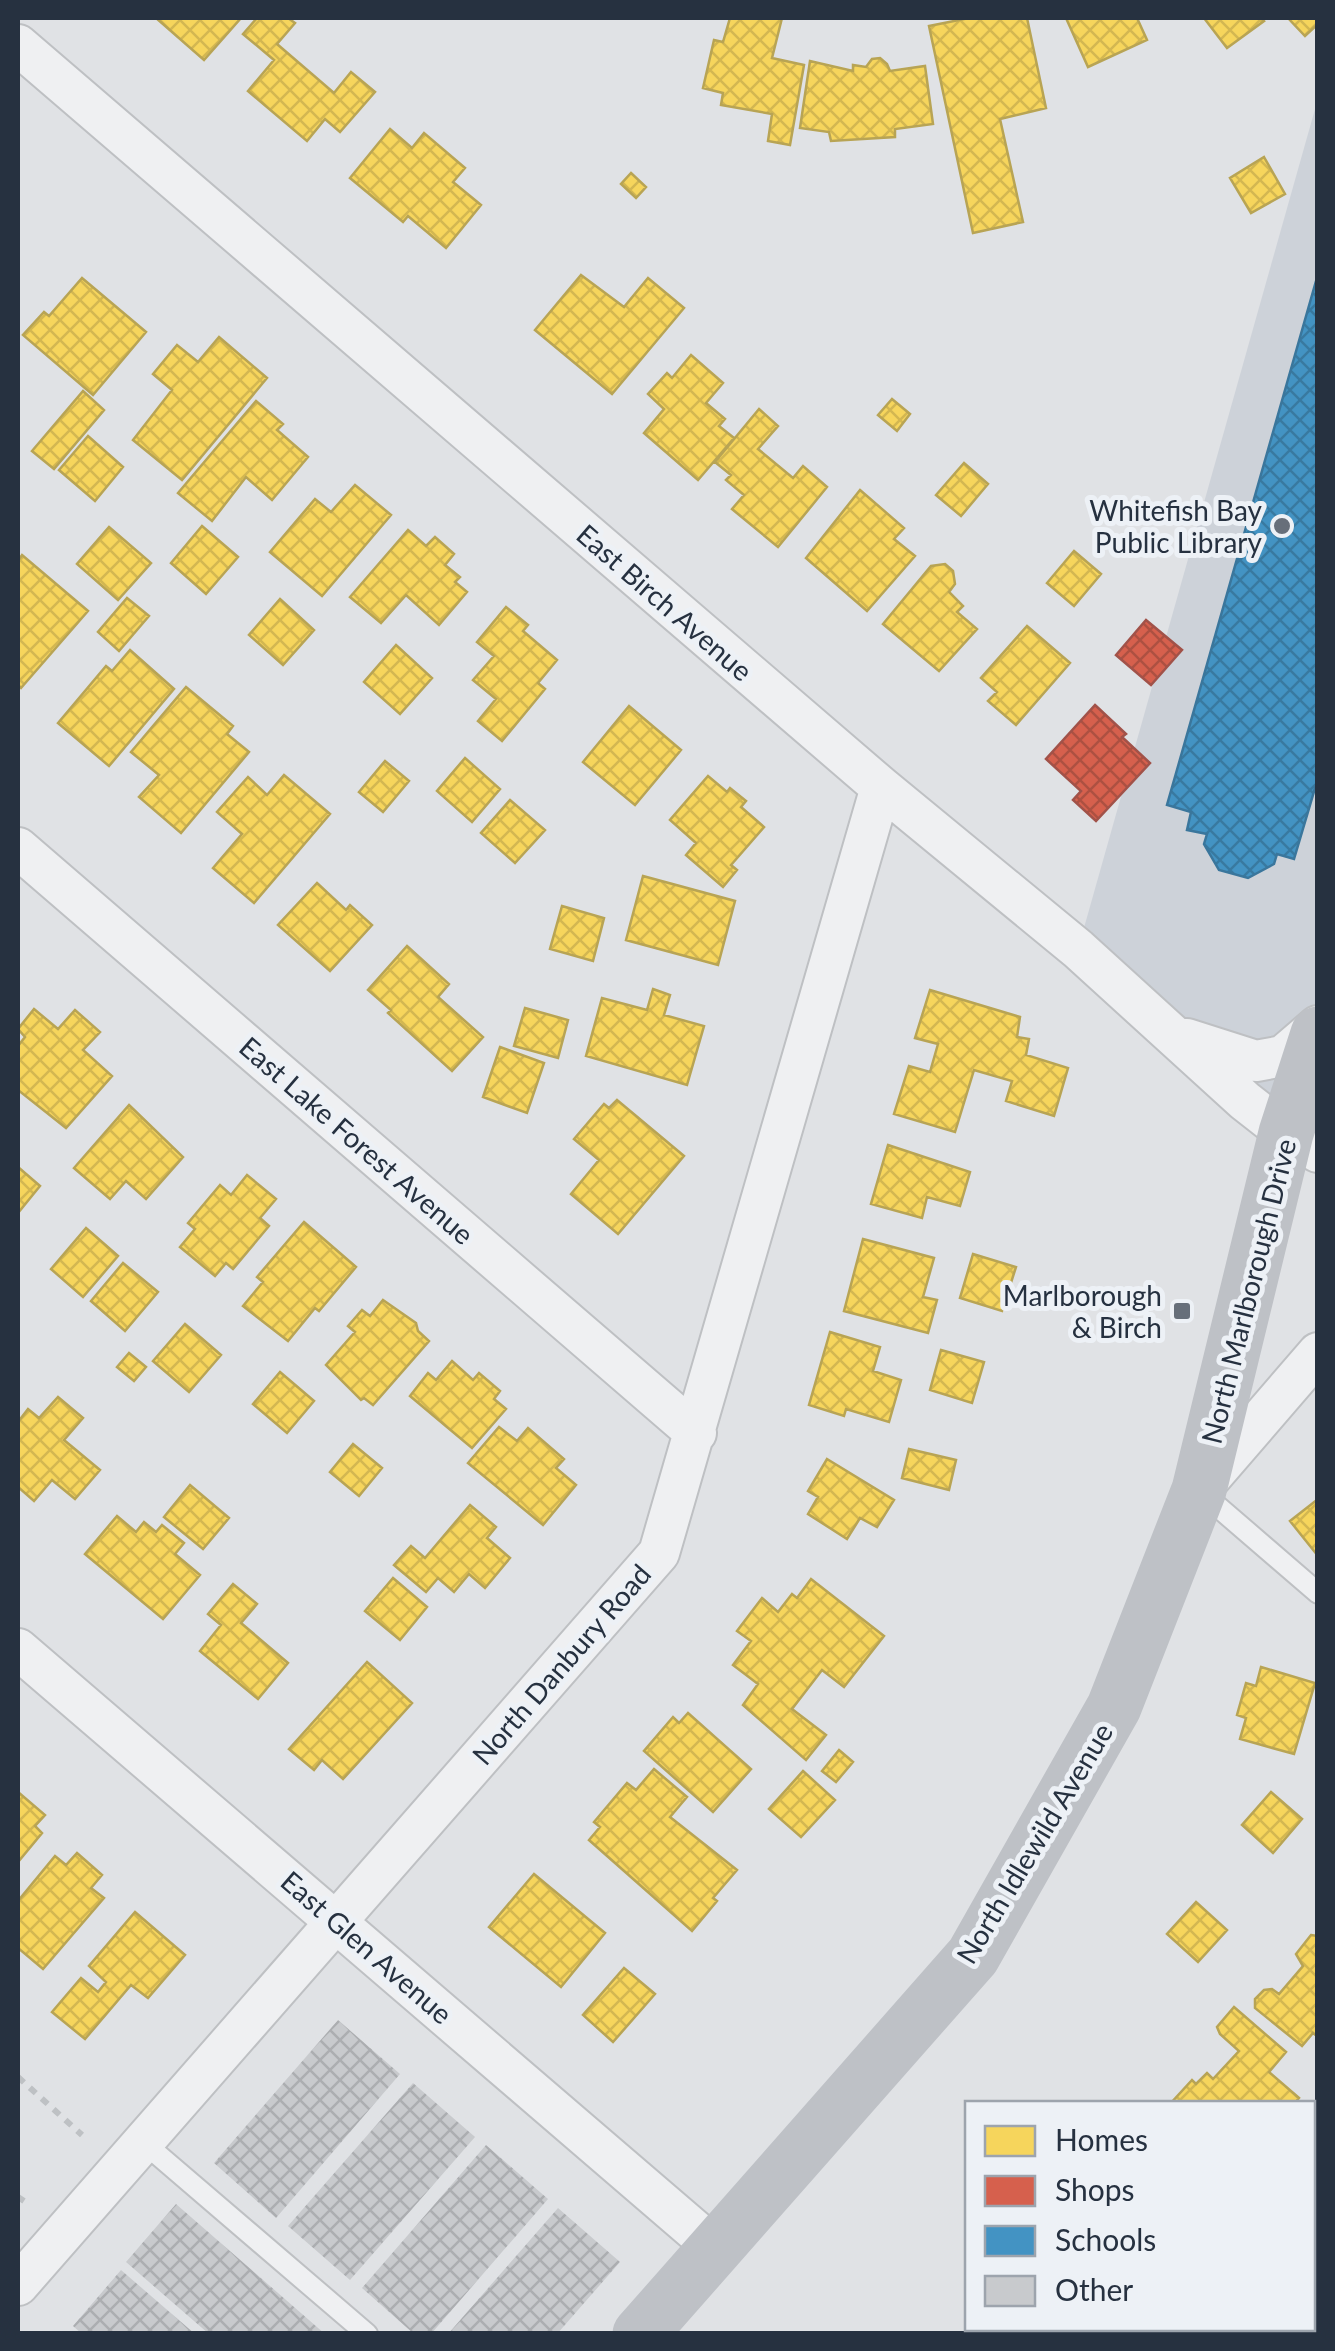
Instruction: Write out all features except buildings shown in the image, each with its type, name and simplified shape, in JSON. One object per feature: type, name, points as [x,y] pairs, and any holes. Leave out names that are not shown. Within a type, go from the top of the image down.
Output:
[{"type":"street","name":"East Birch Avenue","points":[[18,45],[880,787],[1078,949],[1302,1142]]},
{"type":"street","name":"North Danbury Road","points":[[18,2286],[659,1553],[880,787]]},
{"type":"street","name":"East Lake Forest Avenue","points":[[18,848],[696,1433]]},
{"type":"street","points":[[1174,1035],[1256,1060],[1283,1056],[1318,1026]]},
{"type":"street","name":"North Marlborough Drive","points":[[1199,1490],[1228,1373],[1302,1142],[1318,1034]]},
{"type":"street","points":[[1228,1373],[1268,1367],[1318,1338]]},
{"type":"street","name":"North Idlewild Avenue","points":[[640,2334],[972,1956],[1114,1707],[1199,1490],[1318,1353]]},
{"type":"street","name":"East Glen Avenue","points":[[18,1650],[714,2246]]},
{"type":"lane","points":[[1199,1490],[1318,1593]]},
{"type":"lane","points":[[143,2142],[354,2330]]},
{"type":"path","points":[[18,2077],[82,2135]]},
{"type":"shaded area","points":[[1317,102],[1318,1034],[1286,1133],[1078,949]]},
{"type":"place","name":"Whitefish Bay Public Library","points":[[1282,526]]},
{"type":"place","name":"Marlborough & Birch","points":[[1182,1311]]}]
